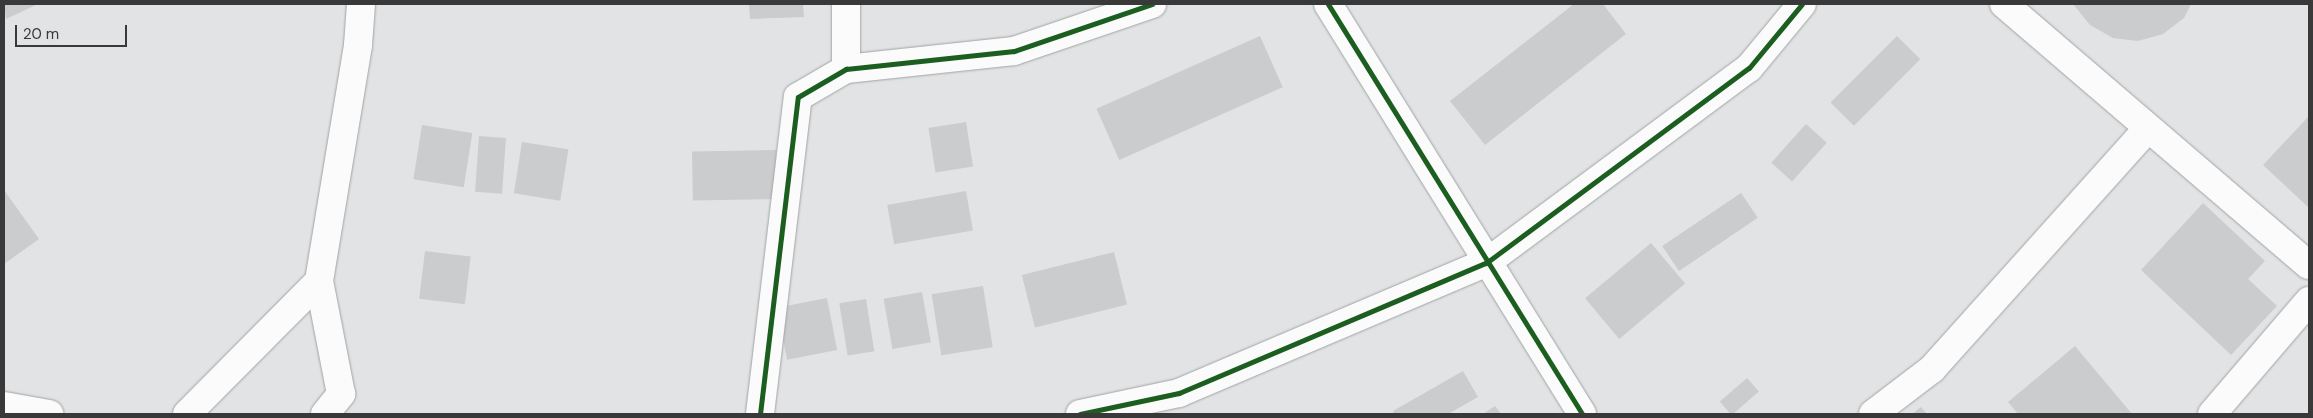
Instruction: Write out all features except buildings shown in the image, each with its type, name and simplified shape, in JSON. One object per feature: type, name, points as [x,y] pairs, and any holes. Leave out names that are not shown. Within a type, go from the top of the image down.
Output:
[{"type":"street","points":[[325,414],[341,394],[319,281],[358,45],[361,4]]},
{"type":"street","points":[[846,4],[846,68]]},
{"type":"street","points":[[760,414],[798,97],[846,68],[1014,51],[1152,4]]},
{"type":"street","points":[[1328,4],[1486,263],[1582,414]]},
{"type":"street","points":[[1080,414],[1179,393],[1486,263],[1749,68],[1802,4]]},
{"type":"street","points":[[2004,4],[2147,129],[2309,265]]},
{"type":"street","points":[[1873,414],[1932,369],[2147,129]]},
{"type":"street","points":[[187,414],[319,281]]},
{"type":"street","points":[[2212,414],[2309,301]]},
{"type":"street","points":[[4,406],[48,414]]},
{"type":"cycle path","points":[[760,414],[798,97],[846,69],[1014,51],[1152,4]]},
{"type":"cycle path","points":[[1328,4],[1582,414]]},
{"type":"cycle path","points":[[1080,414],[1179,393],[1486,263],[1749,68],[1802,4]]}]
